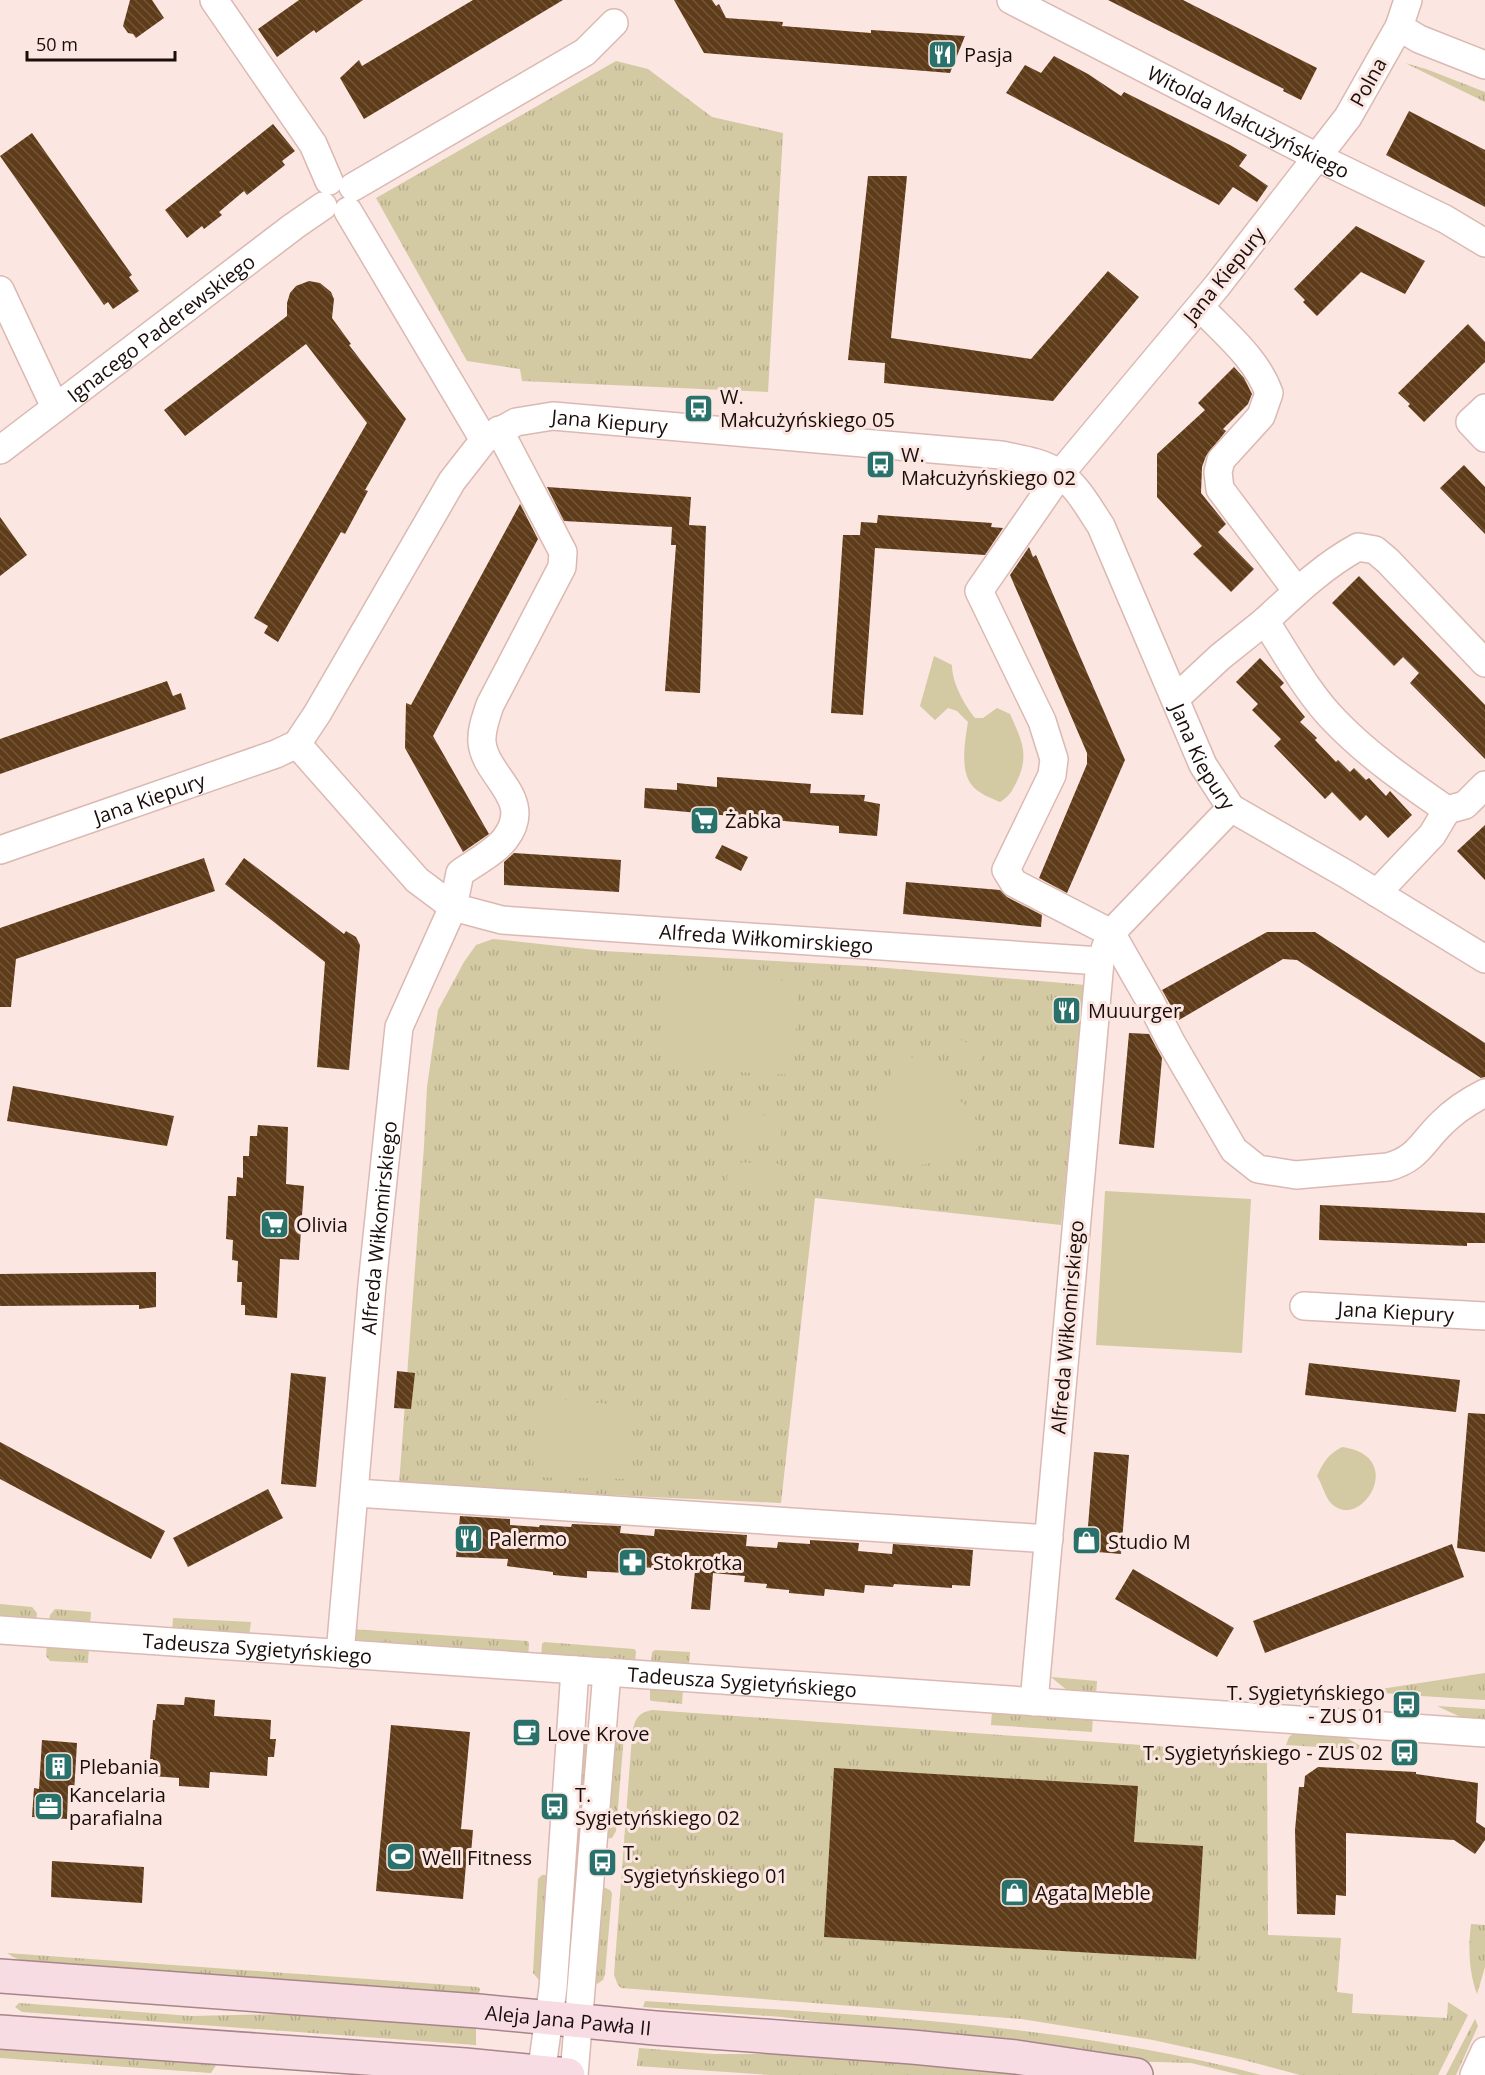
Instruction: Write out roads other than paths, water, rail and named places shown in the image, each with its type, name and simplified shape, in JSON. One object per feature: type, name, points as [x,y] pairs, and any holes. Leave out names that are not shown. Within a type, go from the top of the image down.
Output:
[{"type":"main road","name":"Aleja Jana Pawła II","points":[[0,1977],[912,2047],[1016,2057],[1136,2075]]},
{"type":"main road","points":[[0,2032],[391,2059],[550,2074]]},
{"type":"street","points":[[214,0],[313,144],[338,196],[491,435],[563,552],[562,567],[490,705],[484,721],[482,743],[489,761],[507,789],[516,809],[511,830],[504,841],[460,873],[453,907],[417,880],[297,744],[452,481],[491,435]]},
{"type":"street","name":"Witolda Małcużyńskiego","points":[[1011,0],[1317,157],[1445,219],[1485,243]]},
{"type":"street","name":"Polna","points":[[1317,157],[1348,117],[1399,27],[1408,0]]},
{"type":"street","name":"Ignacego Paderewskiego","points":[[0,450],[294,226],[338,196],[585,52],[614,23]]},
{"type":"street","points":[[1399,27],[1419,39],[1485,65]]},
{"type":"street","name":"Jana Kiepury","points":[[1060,474],[1200,307],[1317,157]]},
{"type":"street","points":[[0,290],[55,407]]},
{"type":"street","points":[[1200,307],[1237,344],[1263,377],[1269,393],[1260,416],[1221,460],[1218,472],[1220,489],[1297,591]]},
{"type":"street","points":[[1485,408],[1470,422],[1485,438]]},
{"type":"street","name":"Jana Kiepury","points":[[491,435],[516,422],[553,416],[1001,455],[1034,462],[1060,474],[1080,494],[1101,526],[1203,765],[1231,808],[1485,958]]},
{"type":"street","points":[[1060,474],[979,591],[1042,721],[1054,759],[1052,775],[1006,870],[1014,883],[1111,933],[1234,1150],[1258,1169],[1296,1175],[1358,1170],[1402,1163],[1422,1148],[1442,1123],[1469,1101],[1485,1093]]},
{"type":"street","points":[[1175,699],[1297,591],[1339,558],[1358,547],[1375,550],[1485,663]]},
{"type":"street","points":[[1265,621],[1306,683],[1335,721],[1409,784],[1447,810]]},
{"type":"street","name":"Jana Kiepury","points":[[0,850],[265,758],[297,744]]},
{"type":"street","points":[[1377,893],[1432,835],[1447,810],[1465,805],[1485,785]]},
{"type":"street","points":[[1100,961],[1111,933],[1231,808]]},
{"type":"street","name":"Alfreda Wiłkomirskiego","points":[[340,1654],[356,1493],[372,1285],[399,1028],[453,907],[502,920],[1100,961],[1034,1702]]},
{"type":"street","name":"Jana Kiepury","points":[[1304,1306],[1485,1316]]},
{"type":"street","points":[[356,1493],[1049,1539]]},
{"type":"street","name":"Tadeusza Sygietyńskiego","points":[[0,1630],[1485,1733]]},
{"type":"street","points":[[574,2075],[564,2019],[553,1988],[575,1670]]},
{"type":"street","points":[[550,2074],[564,2019],[607,1672]]},
{"type":"street","points":[[1474,2075],[1485,2051]]},
{"type":"place","name":"Pasja","points":[[943,54]]},
{"type":"place","name":"W. Małcużyńskiego 05","points":[[699,408]]},
{"type":"place","name":"W. Małcużyńskiego 02","points":[[880,465]]},
{"type":"place","name":"Żabka","points":[[704,820]]},
{"type":"place","name":"Muuurger","points":[[1067,1010]]},
{"type":"place","name":"Olivia","points":[[275,1224]]},
{"type":"place","name":"Palermo","points":[[468,1538]]},
{"type":"place","name":"Studio M","points":[[1087,1541]]},
{"type":"place","name":"Stokrotka","points":[[632,1562]]},
{"type":"place","name":"T. Sygietyńskiego - ZUS 01","points":[[1406,1704]]},
{"type":"place","name":"Love Krove","points":[[526,1733]]},
{"type":"place","name":"T. Sygietyńskiego - ZUS 02","points":[[1404,1752]]},
{"type":"place","name":"Plebania","points":[[58,1766]]},
{"type":"place","name":"Kancelaria parafialna","points":[[48,1806]]},
{"type":"place","name":"T. Sygietyńskiego 02","points":[[554,1806]]},
{"type":"place","name":"Well Fitness","points":[[401,1857]]},
{"type":"place","name":"T. Sygietyńskiego 01","points":[[602,1863]]},
{"type":"place","name":"Agata Meble","points":[[1014,1892]]}]
